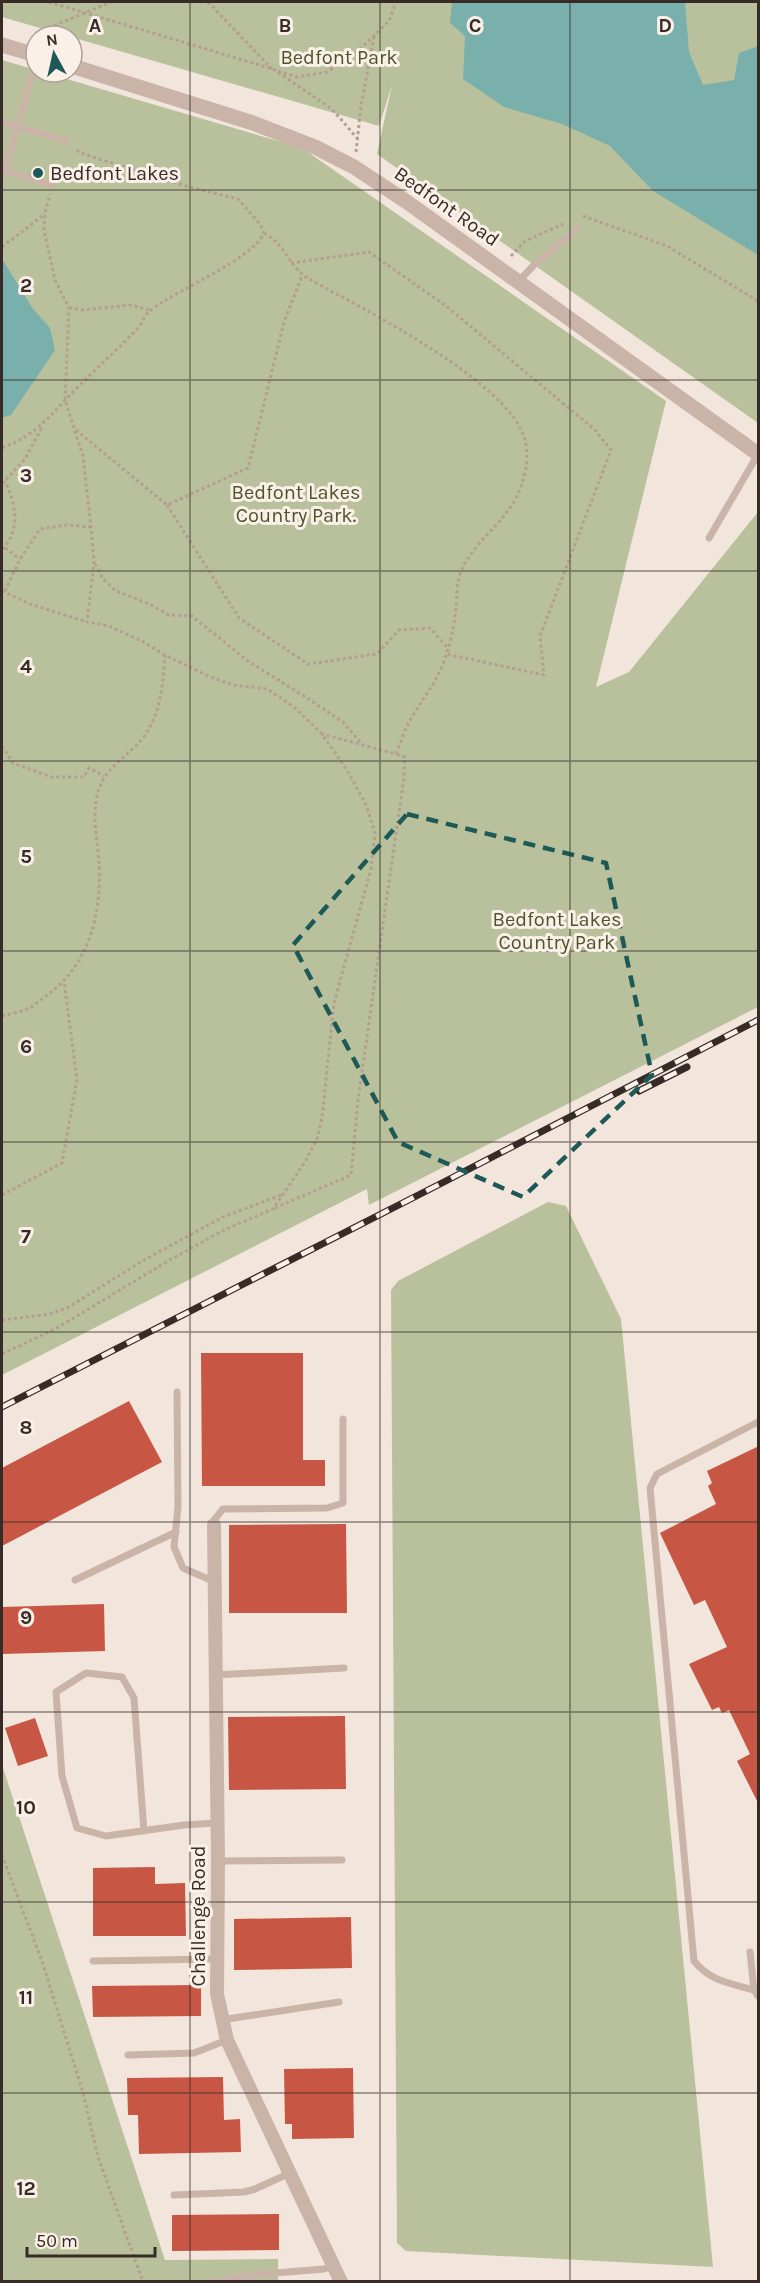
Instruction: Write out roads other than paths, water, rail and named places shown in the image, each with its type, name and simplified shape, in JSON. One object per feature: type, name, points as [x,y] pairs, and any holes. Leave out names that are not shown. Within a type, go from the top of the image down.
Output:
[{"type":"street","points":[[2,45],[24,51]]},
{"type":"street","name":"Bedfont Road","points":[[84,70],[253,123],[315,147],[354,167],[407,202],[758,454]]},
{"type":"street","name":"Challenge Road","points":[[214,1525],[218,1861],[217,1994],[221,2020],[227,2040],[340,2282]]},
{"type":"lane","points":[[29,84],[3,171],[52,185]]},
{"type":"lane","points":[[2,122],[67,141]]},
{"type":"lane","points":[[518,282],[534,265],[578,228]]},
{"type":"lane","points":[[708,538],[758,454]]},
{"type":"lane","points":[[177,1392],[178,1507],[174,1548],[183,1568],[215,1582]]},
{"type":"lane","points":[[214,1525],[214,1520],[223,1509],[327,1508],[343,1503],[343,1419]]},
{"type":"lane","points":[[750,1952],[756,1993],[716,1980],[703,1972],[694,1961],[650,1488],[657,1474],[759,1422]]},
{"type":"lane","points":[[75,1580],[176,1532]]},
{"type":"lane","points":[[215,1675],[344,1668]]},
{"type":"lane","points":[[144,1830],[134,1698],[122,1677],[86,1673],[56,1692],[62,1776],[77,1828],[106,1836],[144,1830],[217,1824]]},
{"type":"lane","points":[[218,1861],[342,1860]]},
{"type":"lane","points":[[93,1961],[217,1959]]},
{"type":"lane","points":[[221,2020],[339,2002]]},
{"type":"lane","points":[[128,2055],[194,2053],[227,2040]]},
{"type":"lane","points":[[174,2194],[244,2192],[290,2173]]},
{"type":"lane","points":[[214,2282],[260,2274],[324,2270],[333,2266]]},
{"type":"water","points":[[452,2],[685,2],[689,52],[703,85],[734,80],[739,53],[758,46],[758,255],[653,191],[610,146],[562,124],[504,107],[463,79],[465,36],[450,23]]},
{"type":"water","points":[[2,259],[33,309],[50,328],[55,350],[11,415],[2,418]]},
{"type":"railway","points":[[2,1407],[758,1020]]},
{"type":"railway","points":[[639,1091],[687,1067]]},
{"type":"place","name":"Bedfont Lakes","points":[[38,173]]},
{"type":"park label","name":"Bedfont Park","points":[[339,57]]},
{"type":"park label","name":"Bedfont Lakes Country Park.","points":[[296,504]]},
{"type":"park label","name":"Bedfont Lakes Country Park","points":[[557,930]]}]
